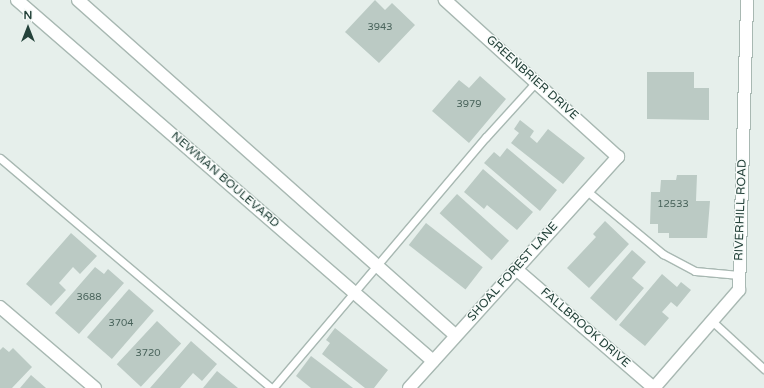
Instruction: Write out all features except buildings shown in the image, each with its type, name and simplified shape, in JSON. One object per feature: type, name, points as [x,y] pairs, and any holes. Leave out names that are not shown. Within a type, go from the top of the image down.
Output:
[{"type":"street","points":[[78,0],[455,335]]},
{"type":"street","name":"RIVERHILL ROAD","points":[[654,388],[739,290],[747,0]]},
{"type":"street","name":"GREENBRIER DRIVE","points":[[453,2],[536,82],[618,156]]},
{"type":"street","name":"NEWMAN BOULEVARD","points":[[25,3],[433,361]]},
{"type":"street","name":"SHOAL FOREST LANE","points":[[409,388],[455,335],[618,156]]},
{"type":"street","name":"FALLBROOK DRIVE","points":[[516,269],[654,388]]},
{"type":"street","points":[[0,307],[95,388]]},
{"type":"lane","points":[[0,158],[272,388],[486,137],[536,82]]},
{"type":"lane","points":[[586,191],[663,254],[695,271],[739,275]]},
{"type":"lane","points":[[712,321],[764,369]]}]
